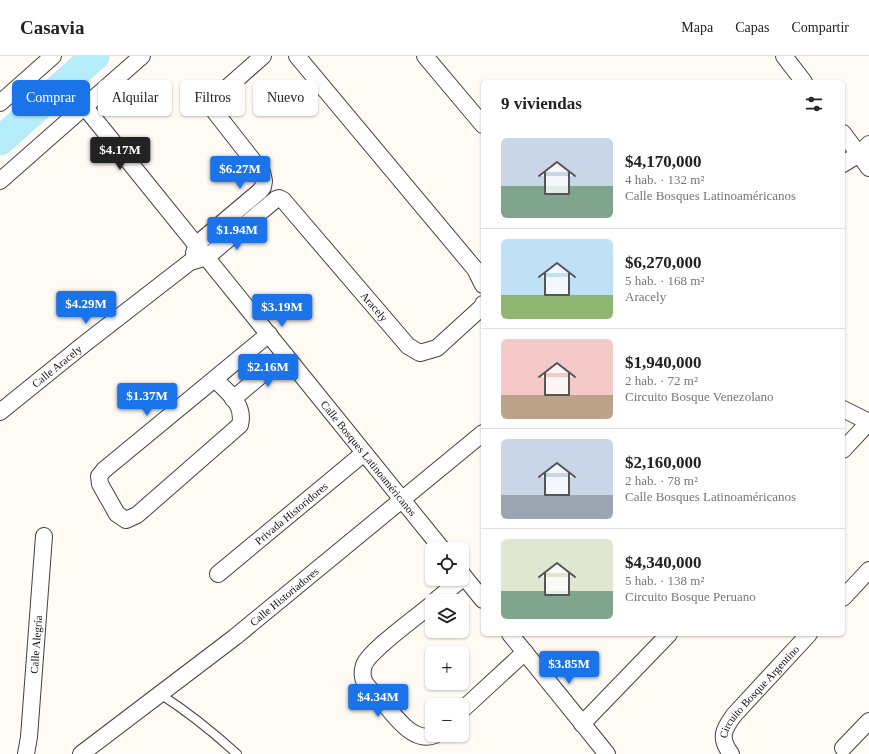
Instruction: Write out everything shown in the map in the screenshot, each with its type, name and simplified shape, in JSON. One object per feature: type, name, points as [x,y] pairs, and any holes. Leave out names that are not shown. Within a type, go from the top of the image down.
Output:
[{"type":"street","points":[[0,103],[52,56]]},
{"type":"street","points":[[90,101],[142,56]]},
{"type":"street","points":[[190,262],[197,244],[263,187],[264,177],[262,172],[214,112],[214,106],[216,98],[263,56]]},
{"type":"street","points":[[297,56],[475,269],[481,280]]},
{"type":"street","points":[[428,57],[481,123]]},
{"type":"street","points":[[788,58],[803,80]]},
{"type":"street","name":"Calle Bosques Latinoaméricanos","points":[[90,113],[436,542]]},
{"type":"street","points":[[0,181],[73,116]]},
{"type":"street","points":[[845,135],[864,149],[869,168]]},
{"type":"street","points":[[845,163],[864,149]]},
{"type":"street","name":"Aracely","points":[[207,257],[279,198],[283,200],[408,346],[416,351],[424,352],[437,348],[481,308]]},
{"type":"street","name":"Calle Aracely","points":[[0,412],[190,262],[207,257]]},
{"type":"street","points":[[215,379],[240,407],[242,417],[240,425],[137,515],[126,520],[117,514],[100,484],[99,476],[104,470],[269,334]]},
{"type":"street","points":[[233,399],[285,355]]},
{"type":"street","points":[[845,410],[869,422],[845,448]]},
{"type":"street","name":"Calle Historiadores","points":[[81,754],[235,637],[481,435]]},
{"type":"street","name":"Privada Historidores","points":[[218,574],[364,454]]},
{"type":"street","name":"Calle Alegría","points":[[26,754],[30,729],[44,536]]},
{"type":"street","points":[[845,596],[869,570]]},
{"type":"street","points":[[469,582],[481,598]]},
{"type":"street","points":[[443,594],[451,586]]},
{"type":"street","points":[[425,610],[373,653],[365,664],[362,673],[366,684],[406,728],[425,736]]},
{"type":"street","points":[[512,636],[607,754]]},
{"type":"street","points":[[582,724],[667,636]]},
{"type":"street","name":"Circuito Bosque Argentino","points":[[731,754],[726,746],[724,738],[724,731],[727,724],[807,636]]},
{"type":"street","points":[[469,704],[525,652]]},
{"type":"street","points":[[843,748],[869,721]]},
{"type":"lane","points":[[160,694],[211,731],[237,754]]},
{"type":"waterway","points":[[0,141],[95,56]]}]
